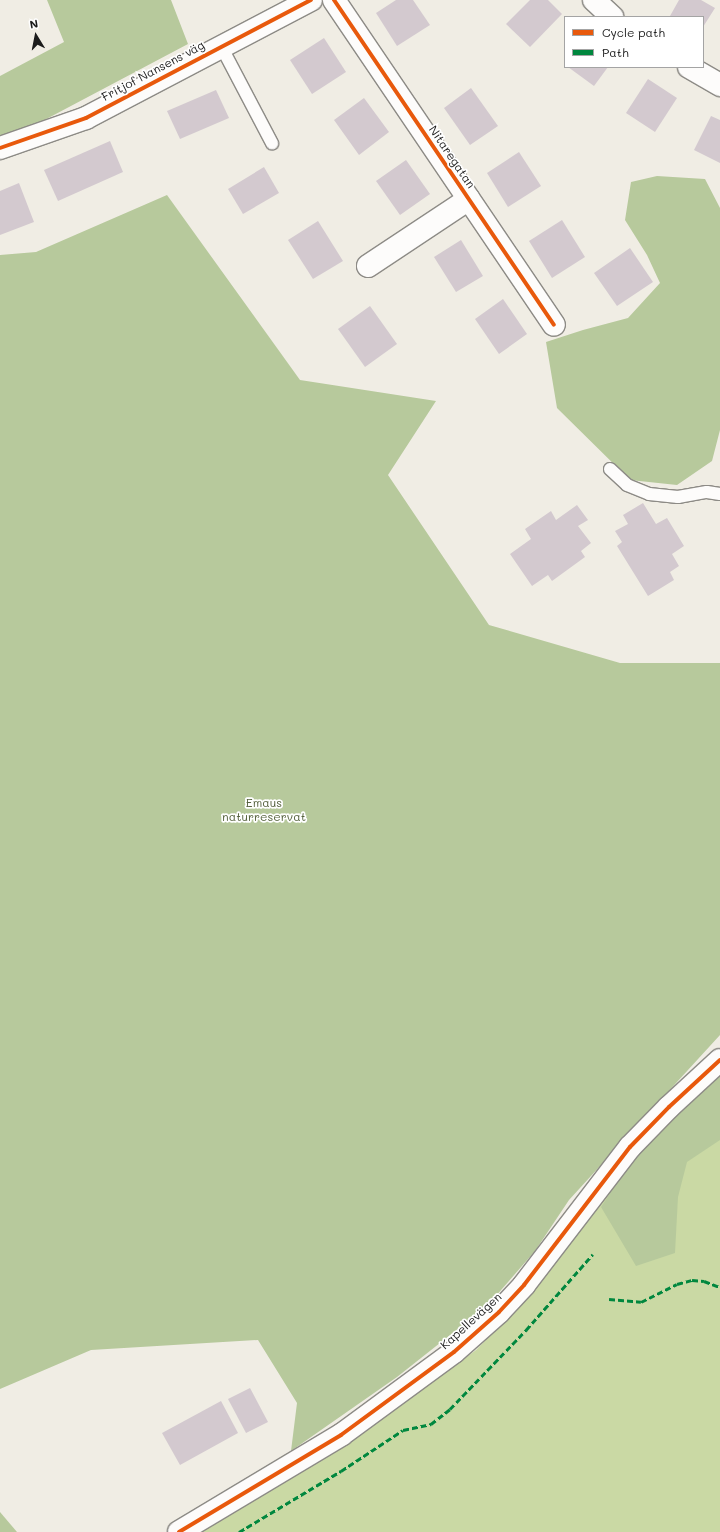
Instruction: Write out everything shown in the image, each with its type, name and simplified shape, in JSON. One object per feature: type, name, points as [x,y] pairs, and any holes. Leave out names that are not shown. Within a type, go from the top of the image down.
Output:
[{"type":"street","name":"Fritjof Nansens väg","points":[[0,148],[86,118],[311,0]]},
{"type":"street","name":"Nitaregatan","points":[[334,0],[554,325]]},
{"type":"street","points":[[594,0],[611,16]]},
{"type":"street","points":[[691,68],[720,85]]},
{"type":"street","name":"Nitaregatan","points":[[368,266],[469,200]]},
{"type":"street","name":"Kapellevägen","points":[[179,1532],[341,1435],[454,1352],[498,1312],[524,1285],[630,1147],[669,1107],[720,1060]]},
{"type":"lane","points":[[221,46],[272,143]]},
{"type":"lane","points":[[610,469],[627,485],[649,494],[678,497],[708,492],[720,494]]},
{"type":"green space","points":[[47,0],[171,0],[188,44],[35,125],[0,138],[0,76],[64,42]]},
{"type":"green space","points":[[657,176],[705,179],[720,208],[720,430],[712,461],[677,485],[630,480],[557,408],[546,342],[628,318],[660,283],[647,255],[625,220],[631,182]]},
{"type":"green space","name":"Emaus naturreservat","points":[[167,195],[300,380],[436,401],[388,475],[489,625],[620,663],[720,663],[720,1035],[569,1200],[535,1251],[488,1305],[397,1377],[291,1451],[297,1403],[258,1340],[91,1350],[0,1389],[0,255],[36,252]]},
{"type":"green space","points":[[720,1069],[720,1532],[194,1532],[337,1450],[391,1413],[476,1350],[522,1303],[563,1254],[566,1247],[645,1140]]},
{"type":"green space","points":[[720,1072],[720,1140],[687,1162],[678,1197],[675,1253],[636,1266],[601,1207],[645,1140]]},
{"type":"green space","points":[[0,1512],[17,1532],[0,1532]]},
{"type":"building","points":[[396,0],[413,0],[430,25],[397,46],[376,13]]},
{"type":"building","points":[[530,0],[548,0],[562,14],[530,47],[506,24]]},
{"type":"building","points":[[679,0],[701,0],[715,8],[704,25],[704,16],[670,16]]},
{"type":"building","points":[[324,38],[346,72],[312,94],[290,60]]},
{"type":"building","points":[[569,68],[607,68],[594,86]]},
{"type":"building","points":[[648,79],[677,98],[655,132],[626,113]]},
{"type":"building","points":[[471,88],[498,126],[470,145],[444,108]]},
{"type":"building","points":[[216,90],[229,118],[180,139],[167,111]]},
{"type":"building","points":[[364,98],[389,132],[359,155],[334,120]]},
{"type":"building","points":[[711,116],[720,120],[720,163],[694,150]]},
{"type":"building","points":[[110,141],[123,172],[58,201],[44,170]]},
{"type":"building","points":[[519,152],[541,186],[508,207],[487,173]]},
{"type":"building","points":[[406,160],[430,194],[400,215],[376,181]]},
{"type":"building","points":[[264,167],[279,193],[243,214],[228,189]]},
{"type":"building","points":[[19,183],[34,222],[0,235],[0,191]]},
{"type":"building","points":[[562,220],[585,257],[552,278],[529,241]]},
{"type":"building","points":[[318,221],[343,261],[313,279],[288,240]]},
{"type":"building","points":[[461,240],[483,276],[456,292],[434,257]]},
{"type":"building","points":[[630,248],[653,282],[617,306],[594,273]]},
{"type":"building","points":[[503,299],[527,334],[499,354],[475,319]]},
{"type":"building","points":[[370,306],[397,344],[365,367],[338,329]]},
{"type":"building","points":[[643,503],[656,524],[667,518],[684,546],[672,554],[679,566],[670,572],[674,580],[648,596],[617,546],[622,542],[615,531],[628,524],[623,515]]},
{"type":"building","points":[[577,505],[588,520],[578,526],[591,543],[581,551],[585,557],[552,581],[548,575],[532,586],[510,554],[531,539],[525,529],[551,511],[556,520]]},
{"type":"building","points":[[250,1388],[268,1422],[246,1433],[228,1399]]},
{"type":"building","points":[[221,1401],[238,1433],[180,1465],[162,1433]]},
{"type":"marked path","points":[[239,1532],[341,1471],[403,1430],[431,1424],[450,1409],[526,1330],[593,1254]]},
{"type":"marked path","points":[[609,1299],[641,1302],[677,1284],[692,1280],[704,1281],[720,1287]]},
{"type":"cycle path","points":[[0,148],[86,118],[311,0]]},
{"type":"cycle path","points":[[334,0],[554,325]]},
{"type":"cycle path","points":[[179,1532],[341,1435],[454,1352],[499,1312],[524,1285],[630,1147],[669,1107],[720,1060]]}]
